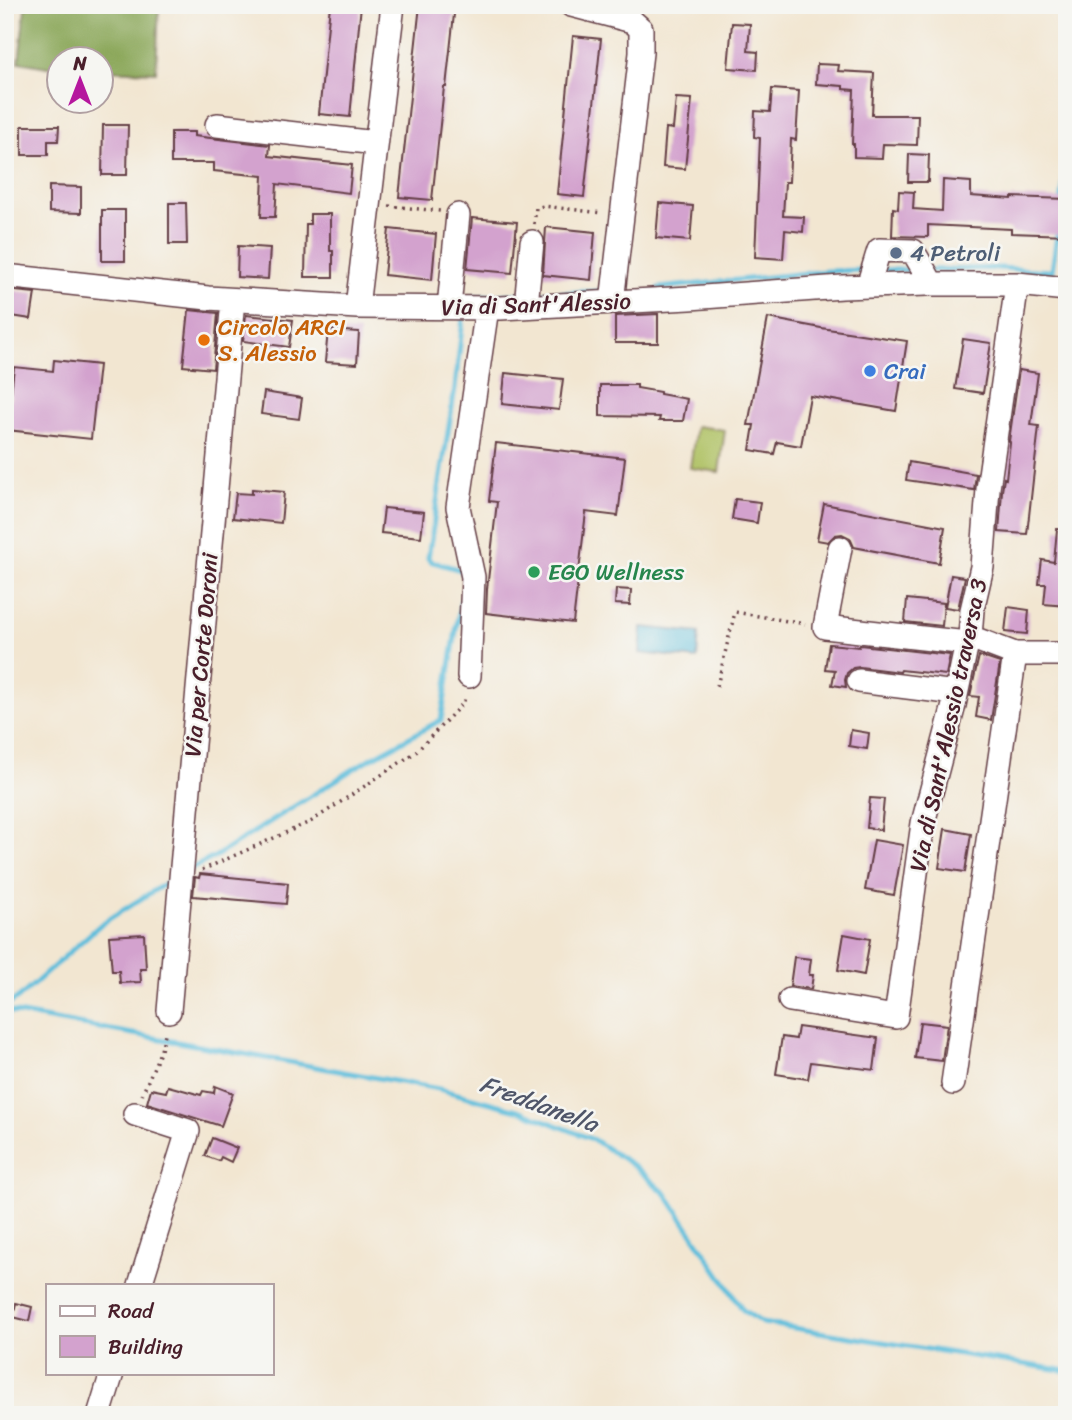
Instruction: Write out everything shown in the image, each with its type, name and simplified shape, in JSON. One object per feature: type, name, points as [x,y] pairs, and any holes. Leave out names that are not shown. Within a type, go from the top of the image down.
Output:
[{"type":"street","points":[[357,307],[393,5]]},
{"type":"street","points":[[571,5],[632,21],[641,29],[641,53],[612,294]]},
{"type":"street","points":[[217,125],[376,143]]},
{"type":"street","points":[[449,307],[457,215]]},
{"type":"street","points":[[527,297],[532,243]]},
{"type":"street","points":[[868,286],[879,250],[914,251],[932,284]]},
{"type":"street","name":"Via di Sant'Alessio","points":[[5,276],[233,300],[357,307],[487,308],[527,297],[932,284],[1017,284],[1067,289]]},
{"type":"street","name":"Via di Sant'Alessio traversa 3","points":[[790,1000],[896,1017],[923,823],[956,693],[982,566],[988,489],[1017,284]]},
{"type":"street","name":"Via per Corte Doroni","points":[[167,1020],[233,300]]},
{"type":"street","points":[[469,676],[473,577],[458,507],[487,308]]},
{"type":"street","points":[[840,548],[825,627],[968,640],[1015,654],[1067,654]]},
{"type":"street","points":[[953,1083],[1015,654]]},
{"type":"street","points":[[859,681],[956,693]]},
{"type":"street","points":[[135,1114],[188,1131],[140,1284]]},
{"type":"street","points":[[99,1415],[112,1374]]},
{"type":"path","points":[[369,204],[457,215]]},
{"type":"path","points":[[532,243],[536,208],[543,206],[622,215]]},
{"type":"path","points":[[717,686],[735,612],[825,627]]},
{"type":"path","points":[[182,871],[312,821],[416,752],[464,702],[469,676]]},
{"type":"path","points":[[135,1114],[161,1049],[167,1020]]},
{"type":"green space","points":[[35,5],[159,5],[156,72],[116,71],[116,46],[46,46],[46,67],[19,62],[25,8]]},
{"type":"green space","points":[[696,426],[725,430],[719,472],[690,468]]},
{"type":"water","points":[[642,627],[699,633],[697,659],[640,653]]},
{"type":"building","points":[[330,5],[361,5],[350,117],[319,114]]},
{"type":"building","points":[[420,5],[455,5],[432,200],[399,197]]},
{"type":"building","points":[[732,23],[750,24],[748,51],[758,52],[757,70],[728,68]]},
{"type":"building","points":[[573,36],[601,39],[584,197],[557,194]]},
{"type":"building","points":[[817,64],[839,65],[838,71],[874,73],[872,115],[918,115],[917,145],[883,144],[882,158],[854,157],[854,90],[843,89],[843,86],[816,84]]},
{"type":"building","points":[[772,89],[799,91],[796,140],[791,139],[789,182],[785,182],[783,216],[804,217],[803,232],[785,230],[783,259],[755,257],[760,138],[754,137],[755,111],[770,112]]},
{"type":"building","points":[[676,98],[692,99],[685,169],[663,167],[666,128],[673,129]]},
{"type":"building","points":[[103,125],[128,125],[127,175],[102,175]]},
{"type":"building","points":[[22,126],[59,126],[58,141],[48,141],[48,155],[22,155]]},
{"type":"building","points":[[171,132],[194,132],[194,136],[270,145],[269,156],[352,165],[349,193],[277,184],[275,217],[261,217],[263,176],[214,171],[214,163],[171,163]]},
{"type":"building","points":[[909,154],[929,155],[928,182],[908,182]]},
{"type":"building","points":[[943,180],[971,182],[971,196],[1067,199],[1067,235],[928,225],[928,237],[892,236],[893,208],[898,209],[899,191],[914,192],[913,209],[942,211]]},
{"type":"building","points":[[49,186],[81,187],[81,213],[49,212]]},
{"type":"building","points":[[169,203],[186,203],[187,244],[169,244]]},
{"type":"building","points":[[659,203],[693,206],[690,241],[656,238]]},
{"type":"building","points":[[102,210],[125,210],[125,261],[102,261]]},
{"type":"building","points":[[310,214],[330,214],[333,277],[305,277],[306,224],[310,224]]},
{"type":"building","points":[[472,218],[517,222],[512,273],[467,269]]},
{"type":"building","points":[[546,227],[595,232],[591,280],[543,275]]},
{"type":"building","points":[[389,229],[436,234],[432,280],[384,275]]},
{"type":"building","points":[[238,246],[270,248],[268,279],[237,277]]},
{"type":"building","points":[[5,290],[35,293],[31,319],[5,315]]},
{"type":"building","name":"Circolo ARCI S. Alessio","points":[[189,310],[218,313],[213,369],[183,366]]},
{"type":"building","points":[[658,314],[658,343],[615,343],[615,316]]},
{"type":"building","points":[[246,315],[293,320],[289,347],[243,341]]},
{"type":"building","points":[[768,318],[907,341],[896,411],[810,396],[801,446],[777,442],[774,454],[750,450],[754,425],[748,425]]},
{"type":"building","points":[[328,330],[359,332],[357,364],[325,362]]},
{"type":"building","points":[[963,339],[991,343],[983,393],[955,389]]},
{"type":"building","points":[[54,360],[99,365],[91,439],[7,430],[14,367],[53,371]]},
{"type":"building","points":[[1019,370],[1038,373],[1031,425],[1039,426],[1027,534],[999,532]]},
{"type":"building","points":[[505,373],[563,379],[559,410],[502,404]]},
{"type":"building","points":[[600,385],[637,385],[637,388],[687,399],[683,421],[659,421],[660,417],[600,416]]},
{"type":"building","points":[[264,392],[302,398],[299,419],[261,414]]},
{"type":"building","points":[[496,443],[625,458],[618,516],[586,512],[573,623],[486,613],[497,502],[489,501]]},
{"type":"building","points":[[909,462],[976,474],[974,490],[906,480]]},
{"type":"building","points":[[252,489],[284,492],[281,523],[233,518],[236,493],[252,494]]},
{"type":"building","points":[[735,499],[760,502],[757,523],[732,519]]},
{"type":"building","points":[[824,504],[945,527],[939,563],[854,547],[850,538],[842,534],[835,535],[828,542],[817,540]]},
{"type":"building","points":[[384,508],[424,512],[421,537],[381,533]]},
{"type":"building","points":[[1057,529],[1067,530],[1067,606],[1044,604],[1046,584],[1039,584],[1042,560],[1054,562]]},
{"type":"building","points":[[951,575],[965,577],[958,609],[945,607]]},
{"type":"building","points":[[616,589],[631,590],[630,605],[615,604]]},
{"type":"building","points":[[907,599],[944,603],[942,626],[905,622]]},
{"type":"building","points":[[1008,607],[1029,610],[1027,634],[1005,632]]},
{"type":"building","points":[[829,644],[950,655],[946,675],[860,667],[847,673],[846,687],[832,685],[835,670],[825,669]]},
{"type":"building","points":[[979,656],[1000,663],[991,720],[976,717],[979,697],[970,696]]},
{"type":"building","points":[[851,730],[869,733],[867,749],[849,746]]},
{"type":"building","points":[[870,798],[884,799],[881,830],[867,828]]},
{"type":"building","points":[[945,829],[971,834],[965,872],[939,868]]},
{"type":"building","points":[[874,840],[903,845],[894,895],[865,890]]},
{"type":"building","points":[[200,874],[288,883],[286,904],[193,896],[195,877],[199,878]]},
{"type":"building","points":[[144,934],[146,969],[140,969],[141,982],[120,983],[119,971],[112,971],[109,936]]},
{"type":"building","points":[[844,934],[870,939],[864,975],[838,970]]},
{"type":"building","points":[[794,957],[811,959],[811,989],[790,986]]},
{"type":"building","points":[[920,1022],[947,1025],[942,1061],[915,1058]]},
{"type":"building","points":[[798,1027],[878,1038],[874,1070],[811,1062],[808,1079],[776,1074],[782,1037],[796,1039]]},
{"type":"building","points":[[168,1086],[201,1095],[203,1091],[214,1093],[215,1086],[233,1093],[221,1126],[147,1103],[151,1089],[166,1092]]},
{"type":"building","points":[[212,1138],[237,1148],[231,1162],[221,1157],[219,1161],[205,1156]]},
{"type":"building","points":[[16,1303],[32,1307],[29,1321],[13,1317]]},
{"type":"waterway","points":[[1061,204],[1067,159]]},
{"type":"waterway","points":[[931,270],[1000,268],[1052,271],[1058,228]]},
{"type":"waterway","points":[[659,288],[827,271],[865,270]]},
{"type":"waterway","points":[[878,270],[917,270]]},
{"type":"waterway","points":[[533,294],[607,291]]},
{"type":"waterway","points":[[473,297],[523,294]]},
{"type":"waterway","points":[[463,318],[455,388],[428,558],[430,561],[461,570],[463,574]]},
{"type":"waterway","points":[[189,870],[216,856],[363,763],[441,720],[461,601]]},
{"type":"waterway","points":[[5,1007],[101,924],[174,878]]},
{"type":"waterway","name":"Freddanella","points":[[5,1011],[439,1089],[521,1111],[594,1140],[634,1166],[666,1194],[743,1310],[762,1323],[1067,1371]]},
{"type":"place","name":"4 Petroli","points":[[896,253]]},
{"type":"place","name":"Circolo ARCI S. Alessio","points":[[204,340]]},
{"type":"place","name":"Crai","points":[[870,371]]},
{"type":"place","name":"EGO Wellness","points":[[534,572]]}]
